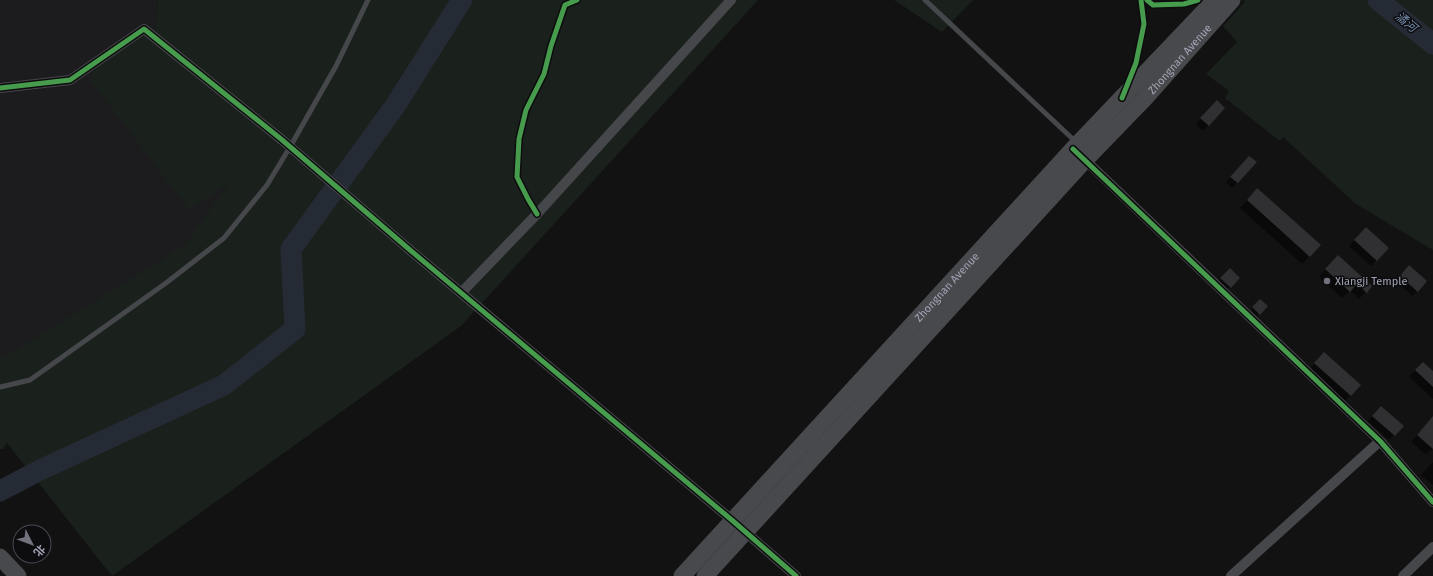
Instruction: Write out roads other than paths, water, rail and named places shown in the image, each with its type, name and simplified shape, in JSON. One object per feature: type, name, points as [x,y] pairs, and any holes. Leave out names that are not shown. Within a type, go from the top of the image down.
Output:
[{"type":"main road","name":"Zhongnan Avenue","points":[[682,576],[739,526],[1215,0]]},
{"type":"main road","name":"Zhongnan Avenue","points":[[1079,151],[1145,98],[1232,0]]},
{"type":"main road","name":"Zhongnan Avenue","points":[[705,576],[739,526]]},
{"type":"main road","points":[[0,558],[18,576]]},
{"type":"street","points":[[461,293],[537,214],[730,0]]},
{"type":"street","points":[[0,88],[70,80],[144,29],[281,139],[410,250],[739,526],[796,576]]},
{"type":"street","points":[[1079,151],[1380,441],[1433,502]]},
{"type":"street","points":[[1231,576],[1380,441]]},
{"type":"street","points":[[1403,576],[1433,547]]},
{"type":"lane","points":[[0,387],[30,380],[166,283],[224,238],[267,185],[290,147],[336,66],[368,0]]},
{"type":"lane","points":[[925,0],[1079,151]]},
{"type":"waterway","points":[[0,491],[40,470],[224,385],[295,329],[291,249],[395,106],[462,0]]},
{"type":"waterway","name":"潏河","points":[[1378,0],[1433,44]]},
{"type":"place","name":"Xiangji Temple","points":[[1327,281]]}]
